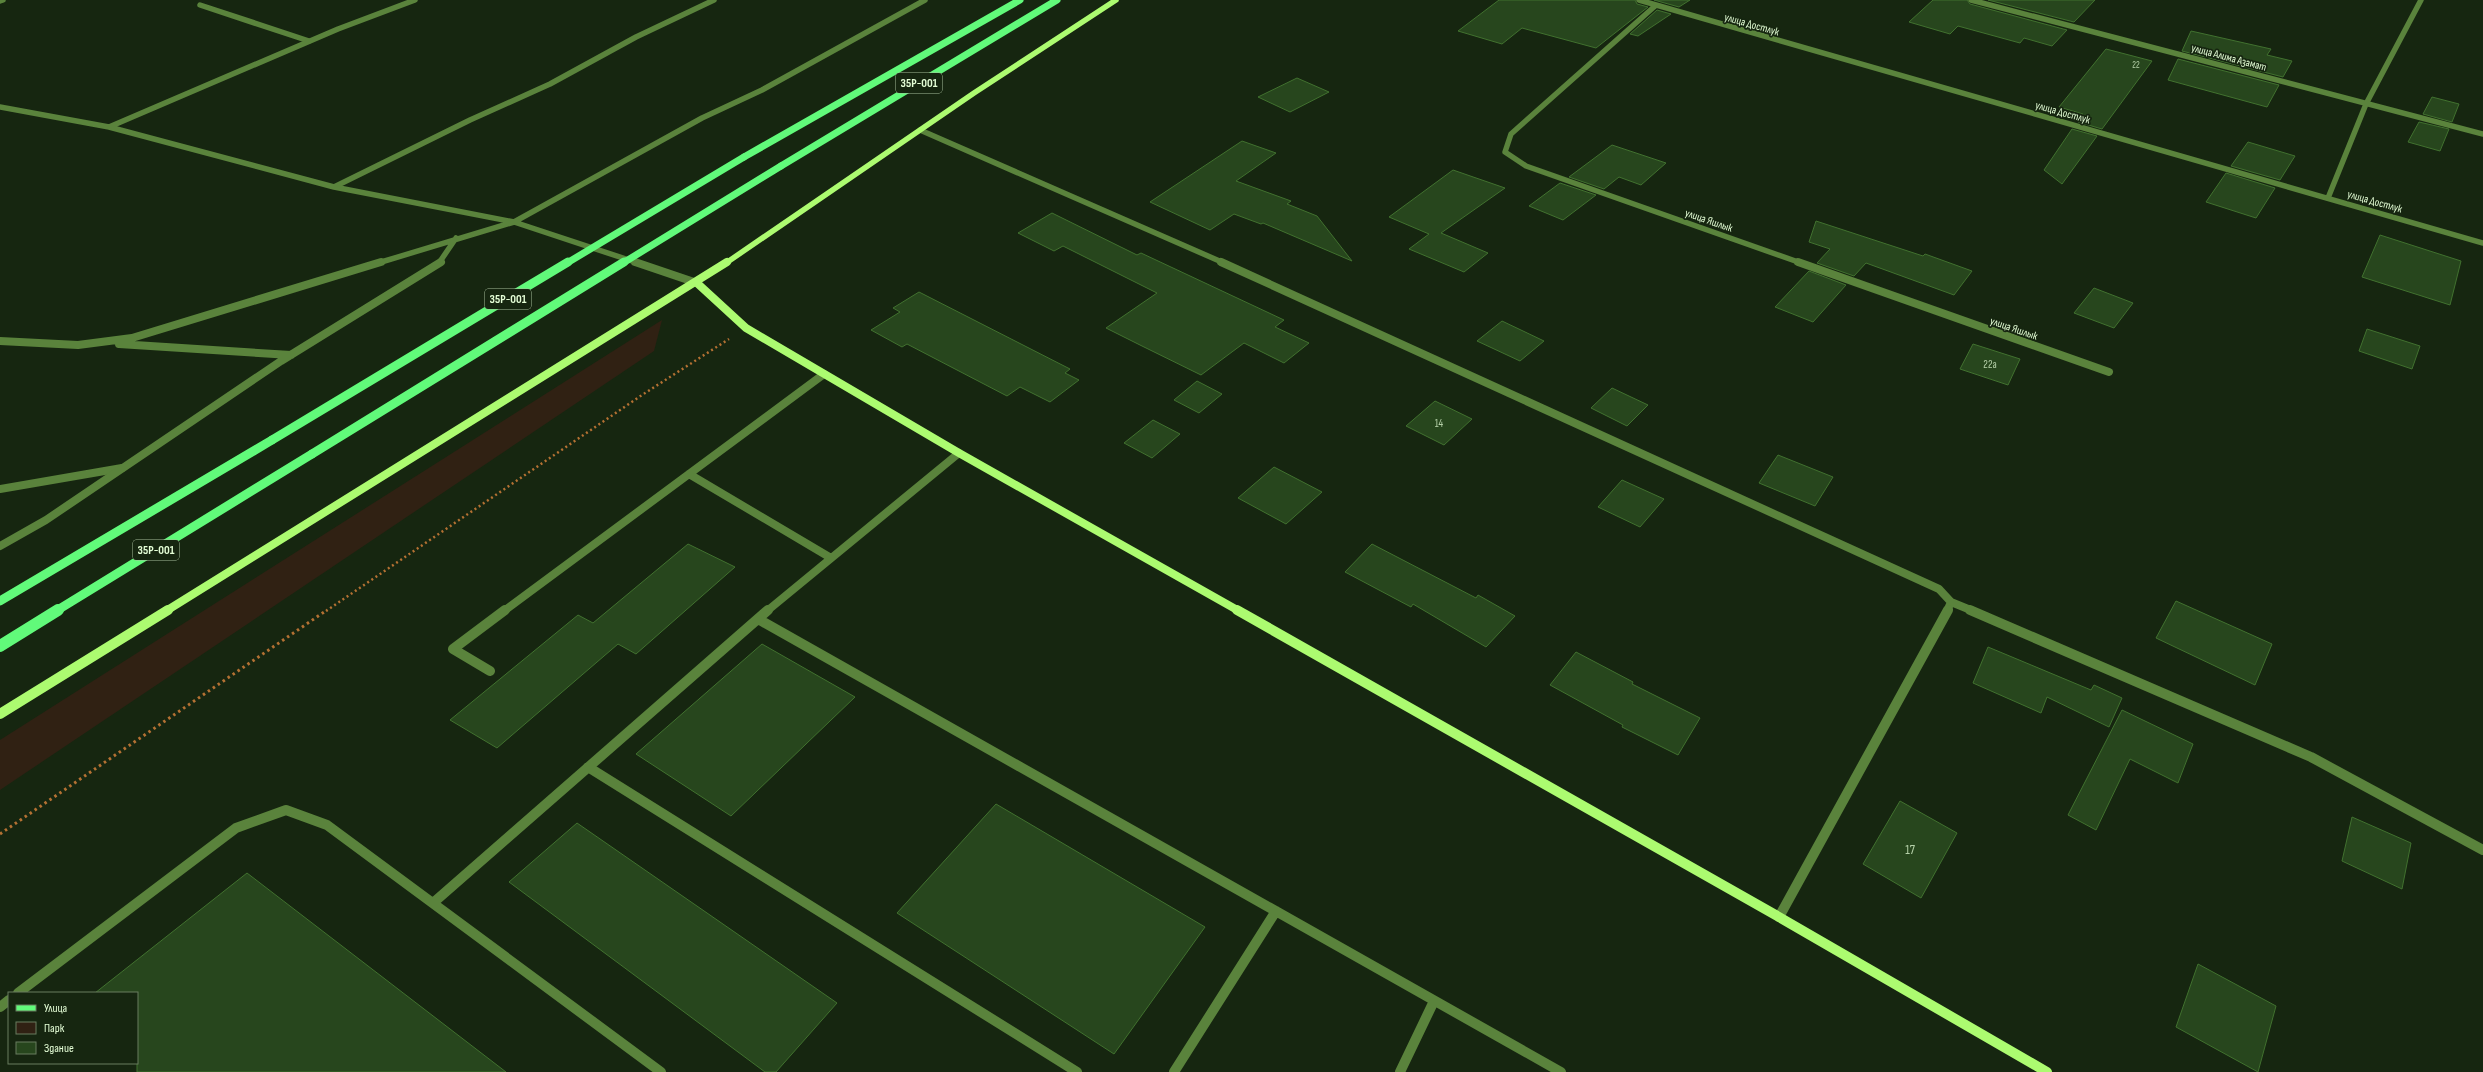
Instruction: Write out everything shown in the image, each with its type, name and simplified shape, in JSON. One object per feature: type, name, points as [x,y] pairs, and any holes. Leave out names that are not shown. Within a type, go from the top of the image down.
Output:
[{"type":"main road","name":"35Р-001","points":[[0,601],[744,157],[1020,0]]},
{"type":"main road","name":"35Р-001","points":[[0,646],[781,166],[1058,0]]},
{"type":"main road","points":[[0,714],[697,283],[920,130],[1116,0]]},
{"type":"main road","points":[[697,283],[746,328],[959,453],[1779,917],[2047,1072]]},
{"type":"street","points":[[109,127],[309,41],[415,0]]},
{"type":"street","points":[[334,187],[464,123],[550,84],[636,37],[714,0]]},
{"type":"street","points":[[0,341],[78,345],[105,343],[132,338],[456,238],[514,222],[596,175],[702,118],[762,90],[925,0]]},
{"type":"street","name":"улица Достлук","points":[[1639,0],[1655,6],[2483,243]]},
{"type":"street","name":"улица Алима Азамат","points":[[1971,0],[2483,134]]},
{"type":"street","points":[[2328,198],[2366,104],[2421,0]]},
{"type":"street","points":[[200,5],[309,41]]},
{"type":"street","name":"улица Яшлык","points":[[1655,6],[1511,134],[1505,152],[1526,166],[2109,372]]},
{"type":"street","points":[[0,107],[109,127],[334,187],[514,222],[697,283]]},
{"type":"street","points":[[920,130],[1186,246],[1940,589],[1952,602],[2311,757],[2483,850]]},
{"type":"street","points":[[0,546],[46,520],[291,355],[440,262],[456,238]]},
{"type":"street","points":[[105,343],[291,355]]},
{"type":"street","points":[[490,671],[453,649],[824,374]]},
{"type":"street","points":[[433,902],[758,619],[959,453]]},
{"type":"street","points":[[0,489],[122,468]]},
{"type":"street","points":[[689,474],[831,558]]},
{"type":"street","points":[[1779,917],[1952,602]]},
{"type":"street","points":[[758,619],[1561,1072]]},
{"type":"street","points":[[588,767],[1077,1072]]},
{"type":"street","points":[[19,992],[236,828],[286,810],[327,824],[661,1072]]},
{"type":"street","points":[[1174,1072],[1276,911]]},
{"type":"street","points":[[0,1007],[8,1001]]},
{"type":"street","points":[[1400,1072],[1434,1001]]},
{"type":"path","points":[[0,834],[642,395],[746,328]]},
{"type":"green space","points":[[662,320],[654,351],[0,790],[0,740]]},
{"type":"building","points":[[1499,0],[1635,0],[1637,4],[1648,7],[1596,48],[1522,28],[1502,44],[1458,31]]},
{"type":"building","points":[[1654,0],[1690,0],[1679,7]]},
{"type":"building","points":[[1933,0],[1967,0],[1970,4],[2067,30],[2052,46],[2024,38],[2020,43],[1958,26],[1950,34],[1909,22]]},
{"type":"building","points":[[1988,0],[2095,0],[2074,22]]},
{"type":"building","points":[[1657,10],[1671,14],[1638,36],[1630,34]]},
{"type":"building","points":[[2191,31],[2271,49],[2267,55],[2292,61],[2283,77],[2182,51]]},
{"type":"building","points":[[2106,49],[2152,61],[2102,129],[2078,122],[2083,114],[2059,107]]},
{"type":"building","points":[[2178,59],[2279,85],[2267,107],[2168,80]]},
{"type":"building","points":[[1297,78],[1329,92],[1290,112],[1258,97]]},
{"type":"building","points":[[2432,97],[2459,104],[2452,122],[2423,114]]},
{"type":"building","points":[[2419,122],[2449,129],[2440,151],[2408,142]]},
{"type":"building","points":[[2072,129],[2097,136],[2062,184],[2044,170]]},
{"type":"building","points":[[1242,141],[1276,153],[1236,181],[1291,201],[1287,204],[1317,216],[1352,261],[1263,223],[1261,224],[1234,214],[1210,230],[1150,202]]},
{"type":"building","points":[[2248,142],[2295,156],[2280,180],[2231,166]]},
{"type":"building","points":[[1612,145],[1666,163],[1641,185],[1619,177],[1604,189],[1569,177]]},
{"type":"building","points":[[1453,170],[1505,188],[1441,233],[1488,253],[1464,272],[1409,249],[1429,234],[1389,217]]},
{"type":"building","points":[[2226,173],[2275,188],[2256,218],[2206,202]]},
{"type":"building","points":[[1560,183],[1596,195],[1563,220],[1529,206]]},
{"type":"building","points":[[1052,213],[1137,255],[1141,253],[1284,320],[1275,327],[1309,343],[1284,363],[1244,343],[1201,375],[1106,328],[1157,293],[1063,246],[1054,251],[1018,233]]},
{"type":"building","points":[[1816,221],[1923,256],[1925,254],[1972,271],[1954,295],[1866,263],[1854,276],[1817,263],[1830,249],[1809,242]]},
{"type":"building","points":[[2380,235],[2461,261],[2450,305],[2362,277]]},
{"type":"building","points":[[1809,271],[1846,285],[1813,322],[1775,307]]},
{"type":"building","points":[[2094,288],[2133,303],[2114,328],[2074,313]]},
{"type":"building","points":[[919,292],[1070,369],[1065,373],[1079,380],[1050,402],[1020,387],[1007,396],[907,344],[902,347],[871,330],[900,312],[893,308]]},
{"type":"building","points":[[1502,321],[1544,341],[1520,361],[1477,341]]},
{"type":"building","points":[[2367,329],[2420,346],[2412,369],[2359,351]]},
{"type":"building","points":[[1973,344],[2020,359],[2008,385],[1960,369]]},
{"type":"building","points":[[1197,381],[1222,394],[1199,413],[1174,400]]},
{"type":"building","points":[[1612,388],[1648,405],[1627,426],[1591,408]]},
{"type":"building","points":[[1435,401],[1472,419],[1444,445],[1406,426]]},
{"type":"building","points":[[1153,420],[1180,434],[1152,458],[1124,443]]},
{"type":"building","points":[[1778,455],[1833,477],[1815,506],[1759,483]]},
{"type":"building","points":[[1274,467],[1322,492],[1286,524],[1238,498]]},
{"type":"building","points":[[1622,480],[1664,499],[1640,527],[1598,507]]},
{"type":"building","points":[[688,544],[735,567],[636,654],[618,644],[497,748],[450,720],[578,615],[593,623]]},
{"type":"building","points":[[1372,544],[1476,598],[1478,595],[1515,616],[1486,647],[1413,604],[1411,607],[1345,572]]},
{"type":"building","points":[[2176,601],[2272,644],[2255,685],[2156,638]]},
{"type":"building","points":[[762,644],[855,697],[731,816],[636,754]]},
{"type":"building","points":[[1988,647],[2091,690],[2094,685],[2122,698],[2109,727],[2047,697],[2041,713],[1973,683]]},
{"type":"building","points":[[1576,652],[1633,682],[1632,684],[1700,718],[1678,755],[1622,727],[1623,725],[1550,685]]},
{"type":"building","points":[[2122,710],[2193,744],[2178,783],[2130,759],[2096,830],[2068,815]]},
{"type":"building","points":[[1900,801],[1957,833],[1921,898],[1863,864]]},
{"type":"building","points":[[996,804],[1205,927],[1114,1054],[897,913]]},
{"type":"building","points":[[2352,817],[2411,843],[2402,889],[2342,861]]},
{"type":"building","points":[[577,823],[837,1003],[776,1072],[765,1072],[509,882]]},
{"type":"building","points":[[247,873],[506,1072],[137,1072],[138,992],[96,992]]},
{"type":"building","points":[[2198,964],[2276,1006],[2258,1072],[2176,1027]]}]
